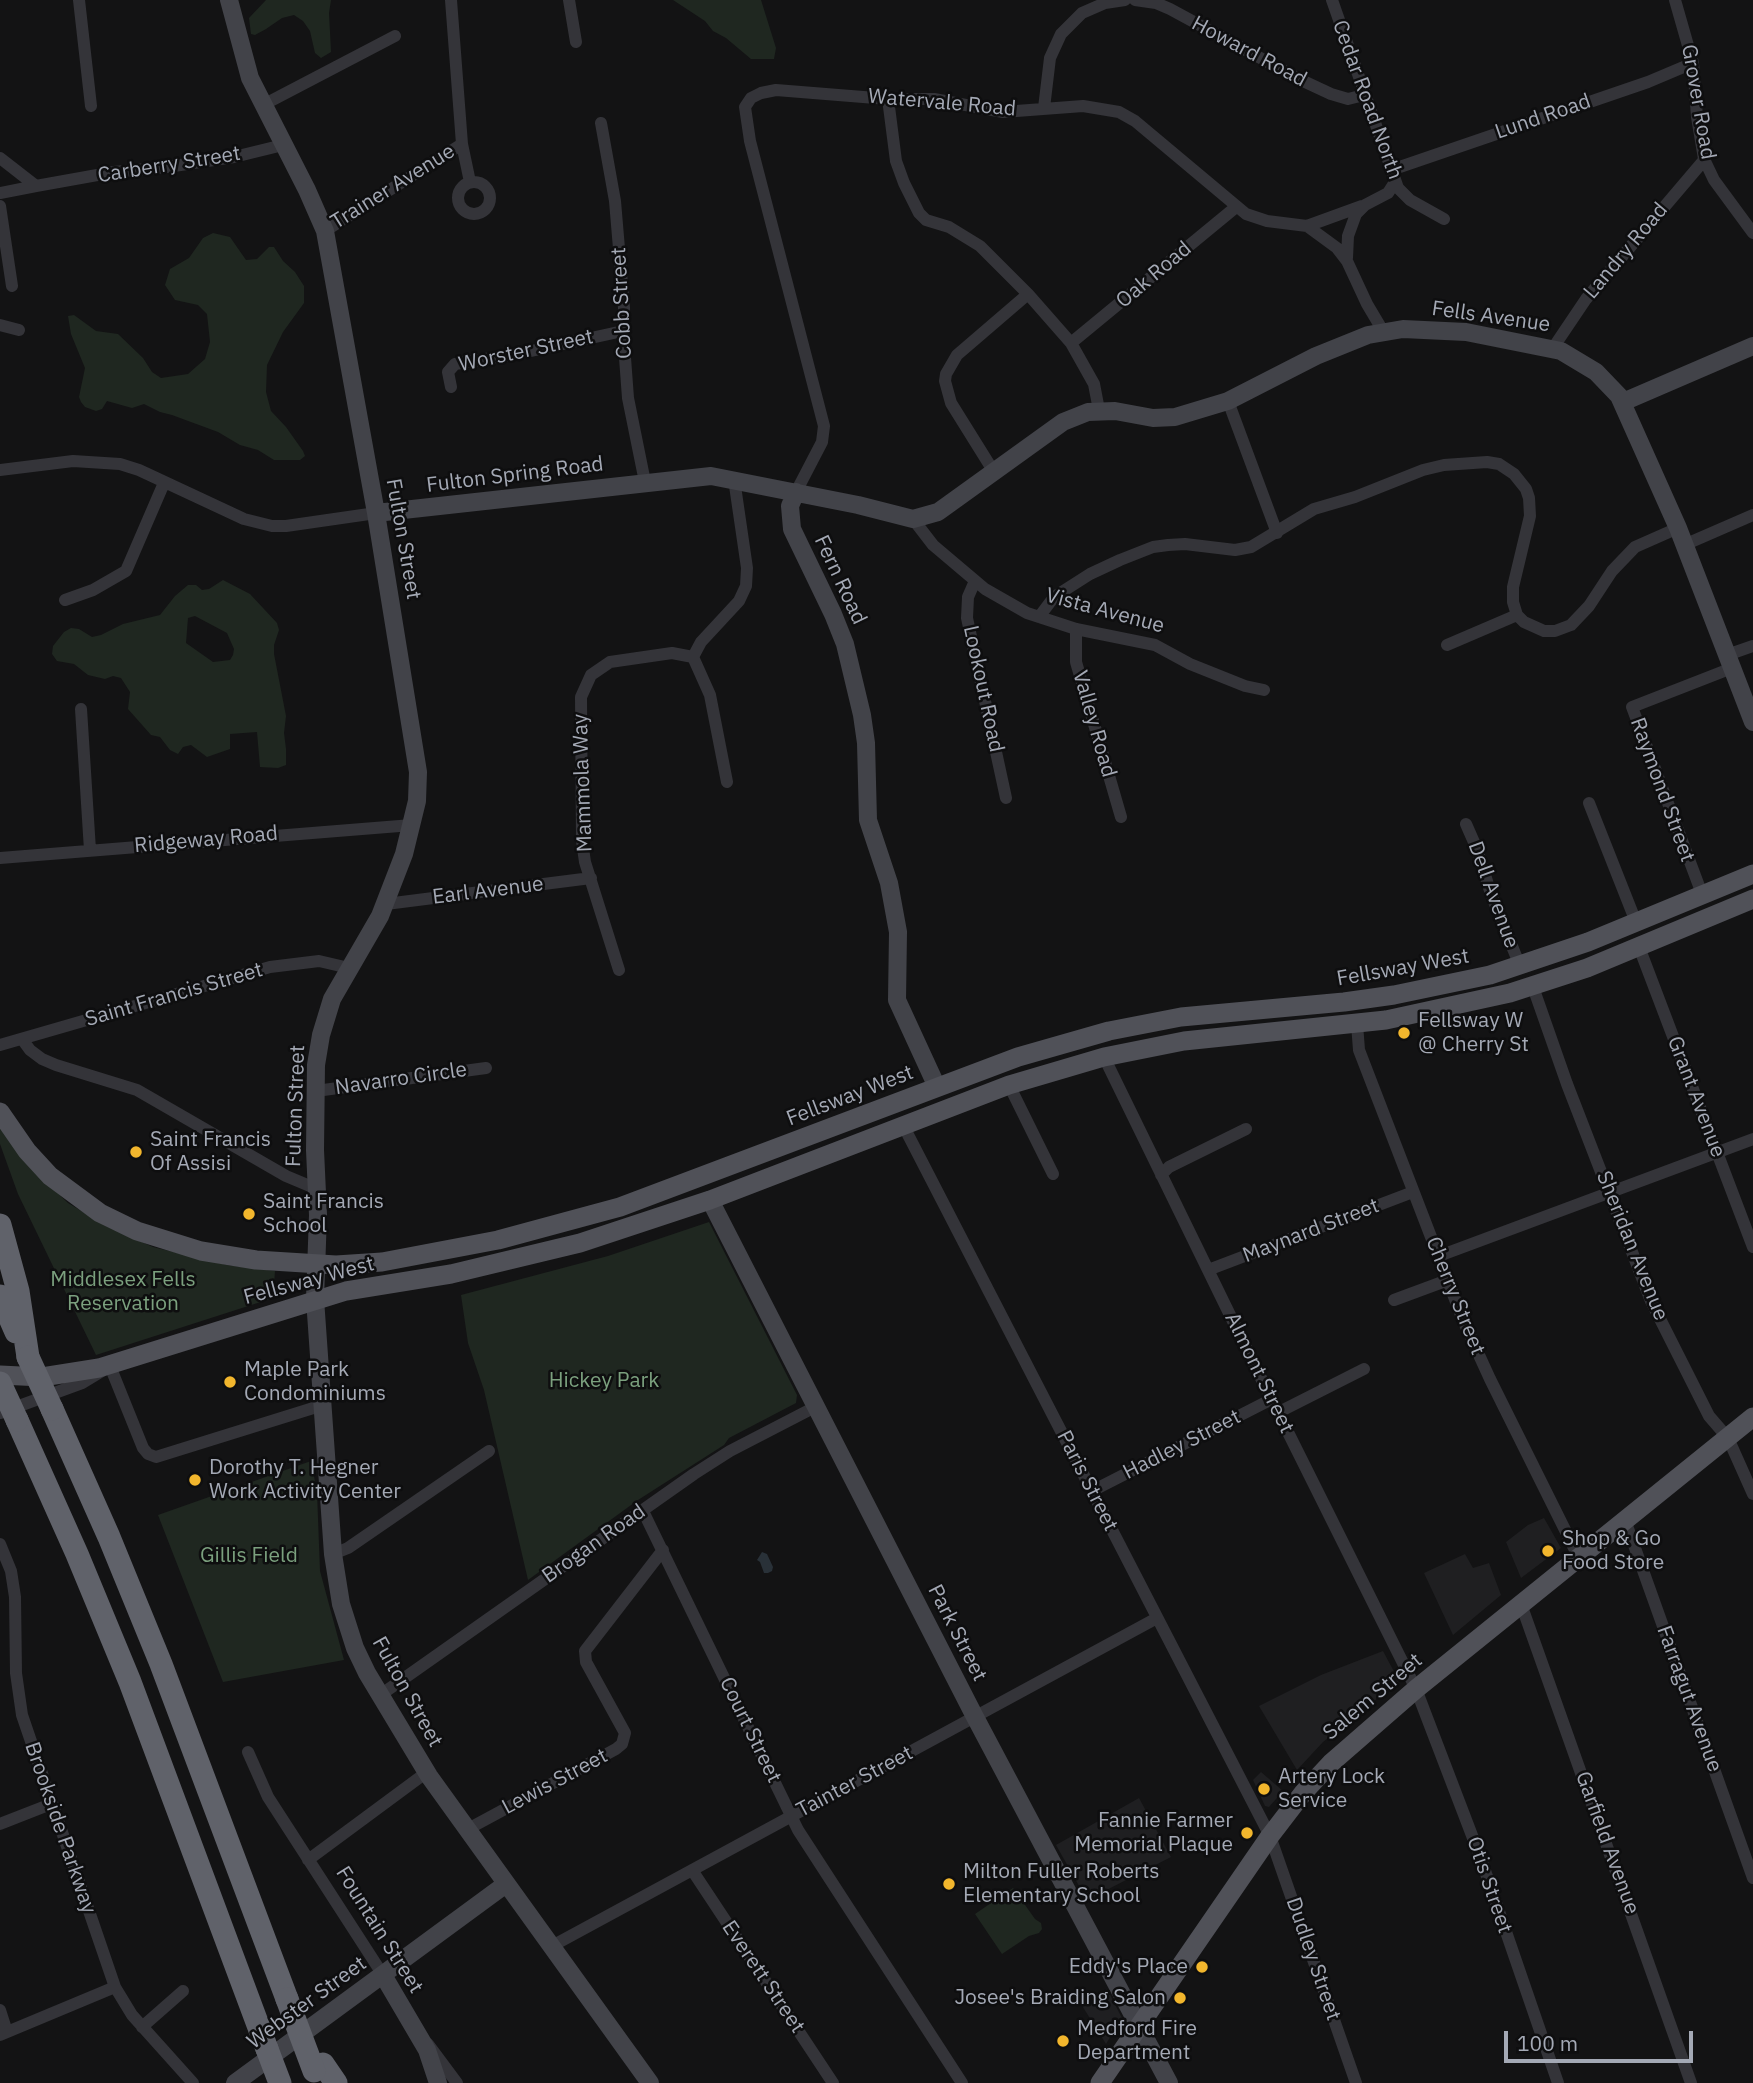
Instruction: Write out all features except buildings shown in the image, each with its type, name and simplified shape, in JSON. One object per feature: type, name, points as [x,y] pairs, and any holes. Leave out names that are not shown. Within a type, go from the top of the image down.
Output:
[{"type":"highway","points":[[0,1225],[18,1291],[28,1357]]},
{"type":"highway","points":[[0,1296],[109,1537],[162,1664],[297,2027],[318,2073],[336,2083]]},
{"type":"highway","points":[[0,1383],[9,1416],[77,1554],[130,1682],[280,2083]]},
{"type":"highway","points":[[267,2049],[270,2083]]},
{"type":"main road","name":"Fellsway West","points":[[0,1112],[27,1151],[50,1176],[82,1201],[116,1221],[160,1240],[201,1251],[256,1260],[316,1265],[382,1262],[498,1240],[597,1214],[703,1178],[937,1087],[1052,1046],[1150,1023],[1394,995],[1456,983],[1520,966],[1753,874]]},
{"type":"main road","name":"Fellsway West","points":[[0,1375],[52,1376],[110,1366],[345,1291],[451,1274],[540,1254],[619,1232],[710,1200],[1009,1085],[1104,1057],[1194,1040],[1357,1024],[1448,1008],[1534,987],[1753,899]]},
{"type":"main road","name":"Salem Street","points":[[1100,2083],[1270,1836],[1303,1793],[1331,1763],[1416,1689],[1753,1417]]},
{"type":"street","points":[[79,0],[91,106]]},
{"type":"street","name":"Fulton Street","points":[[229,0],[246,65],[325,231],[376,513],[418,772],[417,801],[412,825],[386,904],[335,993],[324,1025],[316,1065],[315,1299],[333,1555],[341,1604],[355,1648],[379,1696],[427,1772],[650,2083]]},
{"type":"street","points":[[451,0],[462,144],[470,182]]},
{"type":"street","points":[[569,0],[576,42]]},
{"type":"street","points":[[1044,108],[1050,58],[1061,34],[1082,13],[1105,3],[1125,0]]},
{"type":"street","name":"Howard Road","points":[[1135,0],[1156,3],[1170,9],[1331,94],[1348,99],[1364,95]]},
{"type":"street","name":"Cedar Road North","points":[[1332,0],[1398,188],[1410,200],[1444,219]]},
{"type":"street","name":"Grover Road","points":[[1675,0],[1693,63],[1697,117],[1705,159],[1714,180],[1753,233]]},
{"type":"street","points":[[263,105],[395,36]]},
{"type":"street","name":"Lund Road","points":[[1347,261],[1349,229],[1356,215],[1365,205],[1383,196],[1393,176],[1693,63]]},
{"type":"street","name":"Watervale Road","points":[[751,98],[776,90],[888,99],[948,100],[1003,112],[1094,106],[1128,116],[1246,214],[1267,221],[1307,226],[1365,205]]},
{"type":"street","name":"Fern Road","points":[[751,98],[745,110],[750,141],[824,426],[821,442],[790,506],[792,529],[845,644],[863,722],[868,820],[889,883],[898,932],[897,1000],[937,1087]]},
{"type":"street","points":[[888,99],[896,161],[919,213],[926,220],[949,227],[980,246],[1028,294],[1071,343],[1094,384],[1099,410]]},
{"type":"street","name":"Cobb Street","points":[[600,123],[614,191],[629,403],[645,482]]},
{"type":"street","name":"Trainer Avenue","points":[[325,231],[462,144]]},
{"type":"street","name":"Carberry Street","points":[[36,186],[114,172],[234,157],[283,145]]},
{"type":"street","points":[[0,158],[36,186]]},
{"type":"street","name":"Landry Road","points":[[1553,348],[1586,299],[1705,159]]},
{"type":"street","points":[[0,193],[36,186]]},
{"type":"street","points":[[0,206],[12,286]]},
{"type":"street","name":"Oak Road","points":[[1071,343],[1236,207]]},
{"type":"street","name":"Watervale Road","points":[[1307,226],[1337,248],[1347,261],[1383,331]]},
{"type":"street","points":[[994,472],[951,403],[945,382],[946,374],[957,355],[1028,294]]},
{"type":"street","points":[[0,325],[19,330]]},
{"type":"street","name":"Fells Avenue","points":[[913,519],[938,512],[1063,422],[1099,410],[1153,418],[1193,413],[1228,401],[1326,351],[1383,331],[1440,329],[1553,348],[1578,359],[1597,372],[1623,402],[1681,537],[1753,722]]},
{"type":"street","name":"Worster Street","points":[[451,387],[447,373],[456,364],[623,331]]},
{"type":"street","points":[[1623,402],[1753,346]]},
{"type":"street","points":[[1228,401],[1277,533]]},
{"type":"street","name":"Fulton Spring Road","points":[[0,470],[73,461],[99,462],[139,470],[244,519],[272,526],[711,476],[796,492]]},
{"type":"street","points":[[1039,617],[1054,597],[1077,581],[1120,560],[1153,548],[1185,544],[1235,550],[1251,547],[1314,509],[1355,497],[1423,470],[1466,462],[1499,464],[1514,474],[1528,494],[1531,507],[1513,587],[1513,602],[1517,615],[1544,631],[1567,628],[1581,615],[1612,571],[1635,547],[1681,537],[1753,515]]},
{"type":"street","points":[[727,782],[710,695],[693,656],[701,642],[739,601],[746,586],[747,568],[734,479]]},
{"type":"street","points":[[65,600],[93,590],[126,571],[164,483]]},
{"type":"street","points":[[796,492],[913,519]]},
{"type":"street","name":"Vista Avenue","points":[[913,519],[933,545],[975,581],[1000,598],[1039,617],[1076,629],[1155,645],[1190,664],[1245,686],[1264,690]]},
{"type":"street","name":"Lookout Road","points":[[975,581],[968,597],[967,618],[1006,797]]},
{"type":"street","points":[[1447,645],[1517,615]]},
{"type":"street","name":"Valley Road","points":[[1076,629],[1076,662],[1121,817]]},
{"type":"street","points":[[1730,662],[1753,646]]},
{"type":"street","name":"Mammola Way","points":[[619,970],[582,841],[582,690],[597,670],[610,662],[672,653],[693,656]]},
{"type":"street","name":"Raymond Street","points":[[1702,894],[1632,707],[1730,662]]},
{"type":"street","points":[[81,709],[90,850]]},
{"type":"street","points":[[1589,803],[1636,922]]},
{"type":"street","name":"Dell Avenue","points":[[1466,824],[1477,849],[1490,894],[1520,966]]},
{"type":"street","name":"Ridgeway Road","points":[[0,858],[412,825]]},
{"type":"street","name":"Earl Avenue","points":[[386,904],[591,878]]},
{"type":"street","name":"Grant Avenue","points":[[1639,947],[1753,1247]]},
{"type":"street","name":"Saint Francis Street","points":[[0,1045],[270,967],[319,961],[349,968]]},
{"type":"street","name":"Sheridan Avenue","points":[[1534,987],[1567,1084],[1651,1301],[1709,1416],[1728,1438],[1753,1494]]},
{"type":"street","name":"Cherry Street","points":[[1357,1024],[1359,1050],[1448,1280],[1490,1380],[1579,1558]]},
{"type":"street","points":[[22,1039],[30,1050],[42,1059],[137,1090],[286,1176],[317,1189]]},
{"type":"street","name":"Almont Street","points":[[1104,1057],[1416,1689]]},
{"type":"street","name":"Navarro Circle","points":[[316,1091],[486,1068]]},
{"type":"street","points":[[1009,1085],[1053,1174]]},
{"type":"street","name":"Paris Street","points":[[903,1125],[1270,1836]]},
{"type":"street","points":[[1161,1175],[1169,1167],[1246,1129]]},
{"type":"street","points":[[1439,1256],[1753,1139]]},
{"type":"street","name":"Maynard Street","points":[[1209,1270],[1413,1192]]},
{"type":"street","name":"Park Street","points":[[710,1200],[975,1717],[1169,2083]]},
{"type":"street","points":[[1394,1300],[1448,1280]]},
{"type":"street","points":[[9,1416],[82,1383],[110,1366],[143,1448],[156,1457],[323,1405]]},
{"type":"street","points":[[1279,1412],[1364,1370]]},
{"type":"street","name":"Hadley Street","points":[[1092,1492],[1272,1399]]},
{"type":"street","name":"Brogan Road","points":[[379,1696],[730,1451],[817,1406]]},
{"type":"street","points":[[333,1555],[348,1548],[489,1451]]},
{"type":"street","name":"Court Street","points":[[643,1511],[798,1830],[962,2083]]},
{"type":"street","name":"Farragut Avenue","points":[[1625,1520],[1753,1878]]},
{"type":"street","name":"Brookside Parkway","points":[[1,1549],[11,1572],[15,1597],[16,1673],[22,1715],[115,1987],[142,2027],[193,2083]]},
{"type":"street","name":"Lewis Street","points":[[468,1829],[622,1744],[625,1738],[624,1729],[586,1662],[586,1651],[663,1550]]},
{"type":"street","name":"Garfield Avenue","points":[[1521,1604],[1691,2083]]},
{"type":"street","name":"Tainter Street","points":[[552,1946],[1157,1618]]},
{"type":"street","name":"Otis Street","points":[[1416,1689],[1481,1859],[1558,2083]]},
{"type":"street","name":"Fountain Street","points":[[248,1752],[268,1797],[383,1975],[406,2016],[457,2083]]},
{"type":"street","points":[[308,1860],[427,1772]]},
{"type":"street","points":[[0,1824],[51,1804]]},
{"type":"street","name":"Dudley Street","points":[[1270,1836],[1356,2083]]},
{"type":"street","name":"Everett Street","points":[[692,1870],[833,2083]]},
{"type":"street","name":"Webster Street","points":[[235,2083],[506,1884]]},
{"type":"street","points":[[0,2010],[4,2033],[115,1987]]},
{"type":"street","points":[[142,2027],[183,1991]]},
{"type":"street","points":[[406,2016],[427,2050],[438,2083]]},
{"type":"shaded area","points":[[1544,1518],[1561,1548],[1521,1578],[1506,1542],[1528,1525]]},
{"type":"shaded area","points":[[762,1552],[767,1554],[773,1567],[768,1573],[764,1573],[757,1560]]},
{"type":"shaded area","points":[[1465,1554],[1473,1568],[1489,1563],[1501,1595],[1453,1635],[1424,1573]]},
{"type":"shaded area","points":[[1383,1651],[1399,1681],[1323,1742],[1297,1770],[1259,1706],[1321,1675]]},
{"type":"shaded area","name":"Artery Lock Service","points":[[1261,1772],[1283,1791],[1269,1807],[1265,1806],[1253,1780]]},
{"type":"shaded area","points":[[1139,1798],[1171,1857],[1087,1900],[1056,1845]]},
{"type":"shaded area","points":[[1107,1989],[1122,2018],[1106,2044],[1081,2004]]},
{"type":"green space","points":[[266,0],[331,0],[331,52],[321,58],[315,53],[310,31],[303,21],[294,15],[282,18],[255,35],[251,34],[249,18]]},
{"type":"green space","points":[[673,0],[761,0],[776,48],[774,59],[751,59],[713,31],[705,21]]},
{"type":"green space","points":[[213,233],[230,237],[246,260],[257,259],[269,247],[274,247],[304,286],[304,303],[283,332],[267,365],[266,392],[271,411],[303,451],[305,456],[300,460],[274,460],[218,432],[144,404],[132,408],[107,401],[102,409],[96,411],[85,407],[79,397],[85,368],[71,334],[68,316],[74,315],[96,331],[118,334],[143,358],[152,372],[161,378],[188,374],[205,359],[210,342],[207,314],[198,305],[175,300],[165,285],[170,269],[189,258],[203,238]]},
{"type":"green space","points":[[223,580],[250,594],[277,623],[279,630],[274,654],[286,716],[286,765],[278,768],[260,767],[257,732],[230,734],[230,749],[207,757],[191,745],[183,747],[178,754],[170,750],[160,737],[151,735],[128,709],[130,692],[121,678],[113,676],[105,679],[88,675],[74,664],[57,661],[52,654],[53,646],[64,632],[71,628],[79,629],[92,637],[101,635],[123,624],[160,615],[188,585],[196,585],[202,590],[209,589]],"holes":[[[195,616],[227,633],[234,649],[230,660],[213,662],[186,643],[188,618]]]},
{"type":"green space","name":"Middlesex Fells Reservation","points":[[0,1124],[46,1182],[68,1203],[108,1227],[153,1247],[227,1265],[275,1271],[273,1298],[96,1355],[18,1194],[0,1144]]},
{"type":"green space","name":"Hickey Park","points":[[709,1222],[797,1395],[796,1403],[729,1438],[724,1445],[638,1500],[528,1580],[484,1390],[468,1343],[461,1295],[608,1256]]},
{"type":"green space","name":"Gillis Field","points":[[311,1461],[317,1492],[320,1571],[344,1660],[223,1682],[158,1515]]},
{"type":"green space","points":[[1013,1888],[1035,1919],[1041,1923],[1042,1929],[1002,1954],[975,1914]]},
{"type":"place","name":"Fellsway W @ Cherry St","points":[[1404,1033]]},
{"type":"place","name":"Saint Francis Of Assisi","points":[[136,1152]]},
{"type":"place","name":"Saint Francis School","points":[[249,1214]]},
{"type":"place","name":"Maple Park Condominiums","points":[[230,1382]]},
{"type":"place","name":"Dorothy T. Hegner Work Activity Center","points":[[195,1480]]},
{"type":"place","name":"Shop & Go Food Store","points":[[1548,1551]]},
{"type":"place","name":"Artery Lock Service","points":[[1264,1789]]},
{"type":"place","name":"Fannie Farmer Memorial Plaque","points":[[1247,1833]]},
{"type":"place","name":"Milton Fuller Roberts Elementary School","points":[[949,1884]]},
{"type":"place","name":"Eddy's Place","points":[[1202,1967]]},
{"type":"place","name":"Josee's Braiding Salon","points":[[1180,1998]]},
{"type":"place","name":"Medford Fire Department","points":[[1063,2041]]}]
